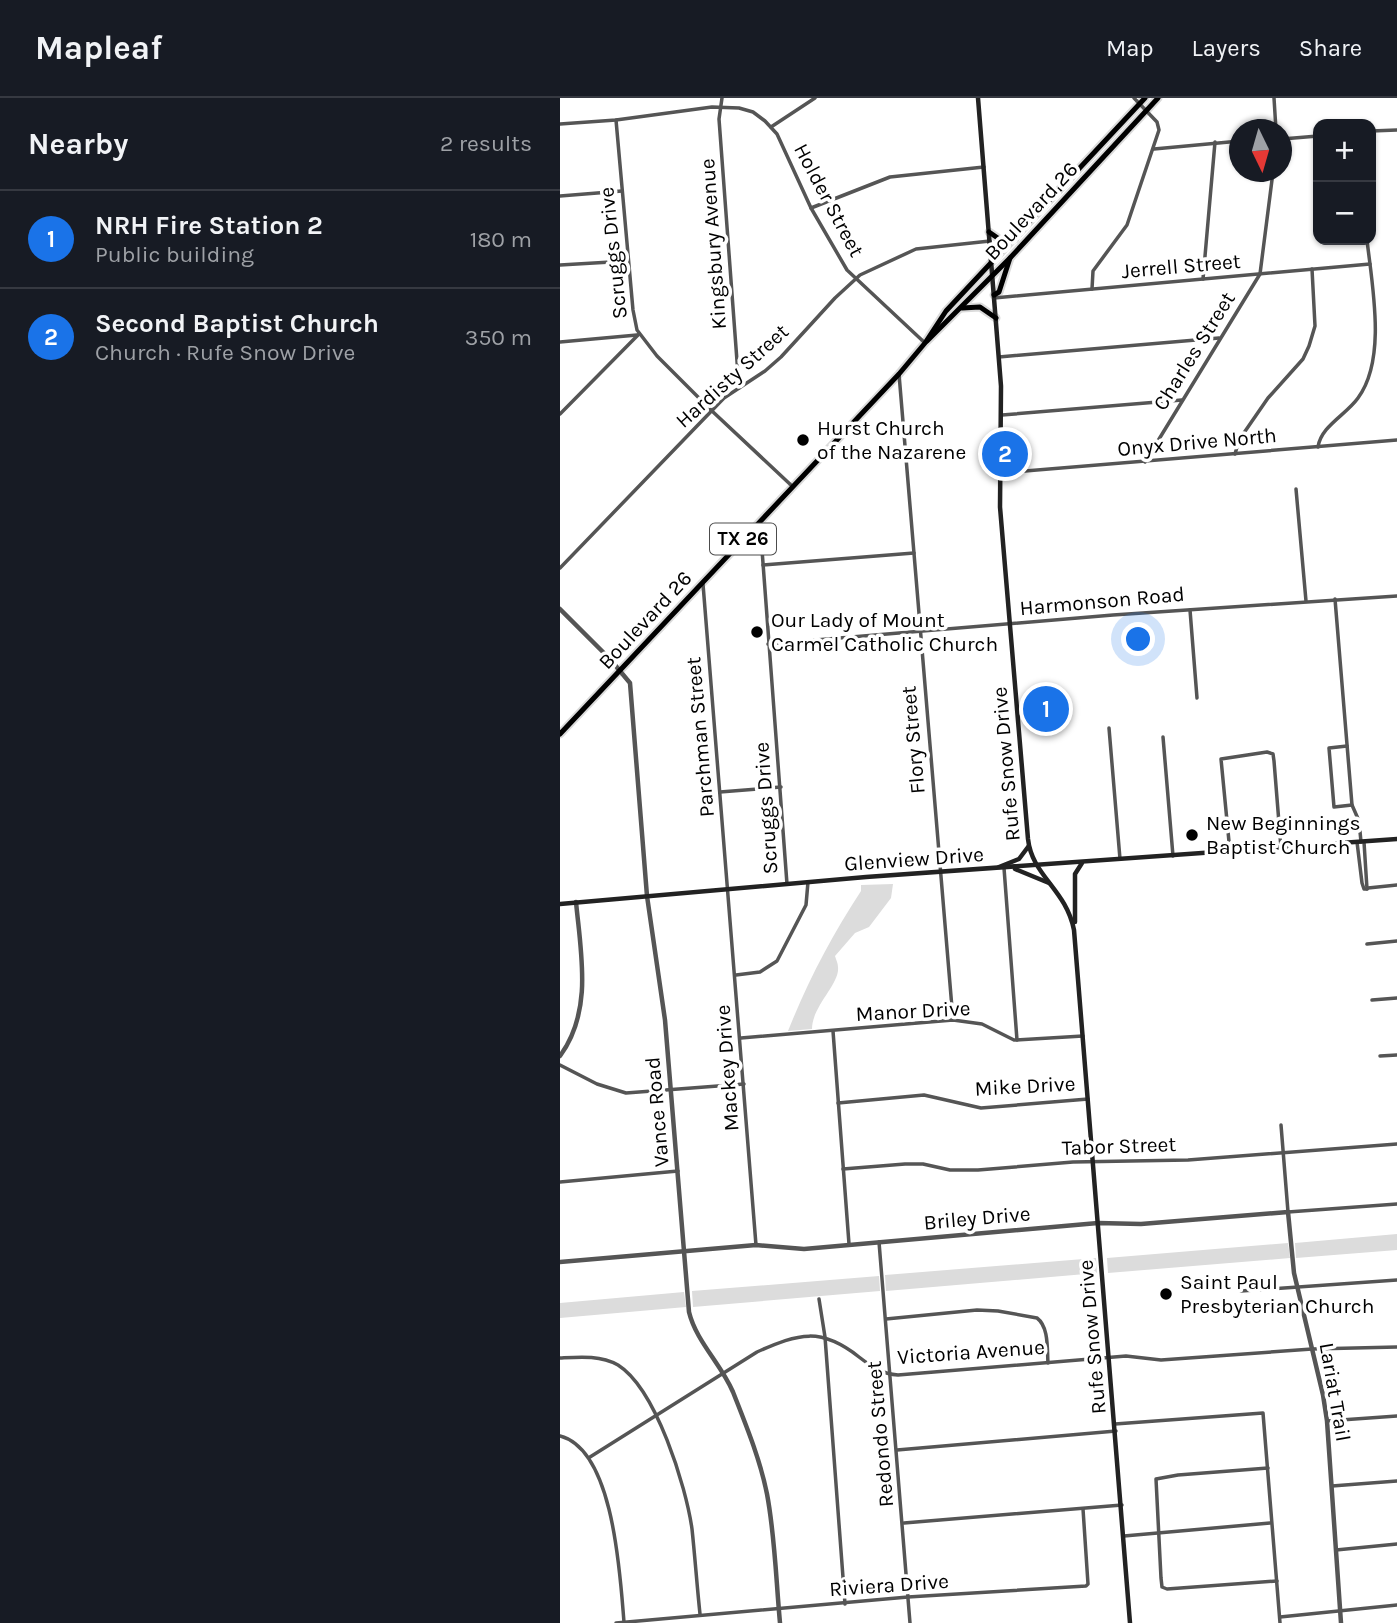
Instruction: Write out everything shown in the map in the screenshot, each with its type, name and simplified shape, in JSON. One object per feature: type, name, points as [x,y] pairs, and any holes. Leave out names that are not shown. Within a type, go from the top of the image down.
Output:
[{"type":"main road","name":"Rufe Snow Drive","points":[[978,98],[999,357],[1002,415],[1000,507],[1028,846],[1036,866],[1066,904],[1074,930],[1130,1623]]},
{"type":"main road","name":"Boulevard 26","points":[[925,343],[946,311],[992,265],[1145,98]]},
{"type":"main road","name":"Boulevard 26","points":[[560,734],[1158,98]]},
{"type":"main road","points":[[1066,184],[1073,190]]},
{"type":"main road","points":[[989,232],[1002,241],[1015,239]]},
{"type":"main road","points":[[994,297],[999,292],[1010,258]]},
{"type":"main road","points":[[962,308],[980,307],[996,317]]},
{"type":"main road","name":"Glenview Drive","points":[[560,904],[808,882],[1397,839]]},
{"type":"main road","points":[[991,869],[1018,859],[1028,846]]},
{"type":"main road","points":[[1074,930],[1075,874],[1083,862]]},
{"type":"main road","points":[[1011,868],[1051,883]]},
{"type":"street","name":"Kingsbury Avenue","points":[[722,98],[720,107],[739,388]]},
{"type":"street","points":[[560,124],[720,107],[745,109],[771,127],[815,98]]},
{"type":"street","points":[[1091,289],[1093,271],[1127,225],[1159,130],[1157,122],[1133,98]]},
{"type":"street","points":[[1274,98],[1275,119]]},
{"type":"street","name":"Scruggs Drive","points":[[616,120],[633,310],[639,334],[712,411],[793,486]]},
{"type":"street","name":"Holder Street","points":[[771,127],[777,134],[811,208],[847,270],[925,343]]},
{"type":"street","points":[[1376,131],[1397,130]]},
{"type":"street","points":[[1292,138],[1313,136]]},
{"type":"street","points":[[1154,149],[1229,141]]},
{"type":"street","points":[[1203,279],[1215,142]]},
{"type":"street","points":[[811,208],[890,177],[984,167]]},
{"type":"street","name":"Charles Street","points":[[1145,462],[1260,274],[1272,182]]},
{"type":"street","points":[[560,196],[622,191]]},
{"type":"street","name":"Hardisty Street","points":[[560,568],[712,411],[781,357],[856,279],[916,249],[990,241]]},
{"type":"street","points":[[1318,447],[1324,432],[1359,398],[1371,369],[1375,340],[1368,245]]},
{"type":"street","points":[[560,265],[628,261]]},
{"type":"street","name":"Jerrell Street","points":[[994,297],[1370,264]]},
{"type":"street","points":[[1235,454],[1240,440],[1268,398],[1303,359],[1310,346],[1315,326],[1312,269]]},
{"type":"street","points":[[560,342],[639,334]]},
{"type":"street","points":[[560,414],[639,334]]},
{"type":"street","points":[[999,357],[1219,338]]},
{"type":"street","name":"Flory Street","points":[[899,374],[953,1020]]},
{"type":"street","points":[[1002,415],[1182,400]]},
{"type":"street","name":"Onyx Drive North","points":[[1000,473],[1397,440]]},
{"type":"street","points":[[1296,489],[1306,601]]},
{"type":"street","name":"Scruggs Drive","points":[[759,521],[787,884]]},
{"type":"street","points":[[763,565],[914,553]]},
{"type":"street","name":"Parchman Street","points":[[703,582],[728,889]]},
{"type":"street","name":"Harmonson Road","points":[[768,644],[1397,596]]},
{"type":"street","points":[[1335,600],[1352,804],[1359,821],[1367,888],[1397,885]]},
{"type":"street","name":"Vance Road","points":[[560,609],[628,679],[631,692],[647,896],[662,991],[691,1320],[724,1373],[748,1430],[764,1482],[772,1529],[780,1623]]},
{"type":"street","points":[[1190,610],[1197,698]]},
{"type":"street","points":[[1109,728],[1120,860]]},
{"type":"street","points":[[1163,737],[1173,856]]},
{"type":"street","points":[[1347,746],[1329,748],[1334,807],[1352,804]]},
{"type":"street","points":[[1230,852],[1221,759],[1267,752],[1273,754],[1282,848]]},
{"type":"street","points":[[720,792],[781,787]]},
{"type":"street","points":[[1004,868],[1017,1040]]},
{"type":"street","points":[[736,975],[760,972],[777,961],[806,905],[808,882]]},
{"type":"street","name":"Mackey Drive","points":[[728,889],[756,1245]]},
{"type":"street","points":[[560,1056],[577,1023],[582,1001],[576,902]]},
{"type":"street","points":[[1367,944],[1397,941]]},
{"type":"street","points":[[1372,1000],[1397,998]]},
{"type":"street","name":"Manor Drive","points":[[741,1038],[953,1020],[982,1024],[1017,1040],[1083,1036]]},
{"type":"street","points":[[833,1031],[849,1244]]},
{"type":"street","points":[[1380,1056],[1397,1055]]},
{"type":"street","points":[[560,1065],[615,1090],[634,1093],[744,1084]]},
{"type":"street","name":"Mike Drive","points":[[838,1103],[924,1095],[981,1108],[1088,1099]]},
{"type":"street","name":"Lariat Trail","points":[[1281,1125],[1288,1212],[1298,1287],[1327,1421],[1341,1623]]},
{"type":"street","name":"Tabor Street","points":[[843,1169],[923,1164],[950,1170],[978,1170],[1093,1161],[1161,1162],[1397,1143]]},
{"type":"street","points":[[560,1182],[678,1171]]},
{"type":"street","name":"Briley Drive","points":[[560,1262],[756,1245],[804,1249],[1098,1223],[1141,1224],[1397,1204]]},
{"type":"street","name":"Redondo Street","points":[[879,1242],[910,1623]]},
{"type":"street","points":[[1241,1291],[1397,1280]]},
{"type":"street","points":[[819,1299],[825,1337],[845,1604]]},
{"type":"street","points":[[886,1319],[977,1310],[1037,1318],[1042,1321],[1045,1329],[1048,1363]]},
{"type":"street","points":[[590,1457],[724,1373],[780,1342],[801,1337],[825,1337]]},
{"type":"street","name":"Victoria Avenue","points":[[825,1337],[837,1341],[880,1371],[890,1374],[1126,1356],[1161,1360],[1312,1349],[1397,1347]]},
{"type":"street","points":[[560,1358],[593,1357],[617,1365],[644,1394],[656,1415],[672,1453],[688,1510],[700,1614]]},
{"type":"street","points":[[1115,1424],[1263,1413],[1280,1623]]},
{"type":"street","points":[[1327,1421],[1397,1416]]},
{"type":"street","points":[[897,1450],[1116,1431]]},
{"type":"street","points":[[560,1436],[573,1441],[590,1457],[597,1473],[616,1540],[624,1622]]},
{"type":"street","points":[[1268,1468],[1156,1479],[1162,1587],[1167,1589],[1277,1581]]},
{"type":"street","points":[[1332,1486],[1397,1480]]},
{"type":"street","points":[[903,1524],[1122,1506]]},
{"type":"street","name":"Riviera Drive","points":[[616,1623],[908,1597],[1086,1586],[1083,1509]]},
{"type":"street","points":[[1124,1536],[1270,1523]]},
{"type":"street","points":[[1336,1550],[1397,1544]]},
{"type":"street","points":[[1280,1617],[1397,1605]]},
{"type":"shaded area","points":[[893,884],[891,898],[869,927],[855,933],[835,956],[838,966],[835,981],[816,1012],[812,1029],[788,1031],[812,976],[861,891],[861,885]]},
{"type":"shaded area","points":[[1397,1234],[1397,1250],[1296,1258],[1295,1243]]},
{"type":"shaded area","points":[[1288,1243],[1290,1258],[1108,1273],[1107,1258]]},
{"type":"shaded area","points":[[1096,1258],[1097,1273],[886,1291],[885,1275]]},
{"type":"shaded area","points":[[879,1276],[880,1291],[693,1307],[692,1291]]},
{"type":"shaded area","points":[[684,1292],[686,1307],[560,1318],[560,1303]]},
{"type":"place","name":"Hurst Church of the Nazarene","points":[[803,440]]},
{"type":"place","name":"Second Baptist Church","points":[[1005,454]]},
{"type":"place","name":"Our Lady of Mount Carmel Catholic Church","points":[[757,632]]},
{"type":"place","name":"NRH Fire Station 2","points":[[1046,709]]},
{"type":"place","name":"New Beginnings Baptist Church","points":[[1192,835]]},
{"type":"place","name":"Saint Paul Presbyterian Church","points":[[1166,1294]]}]
